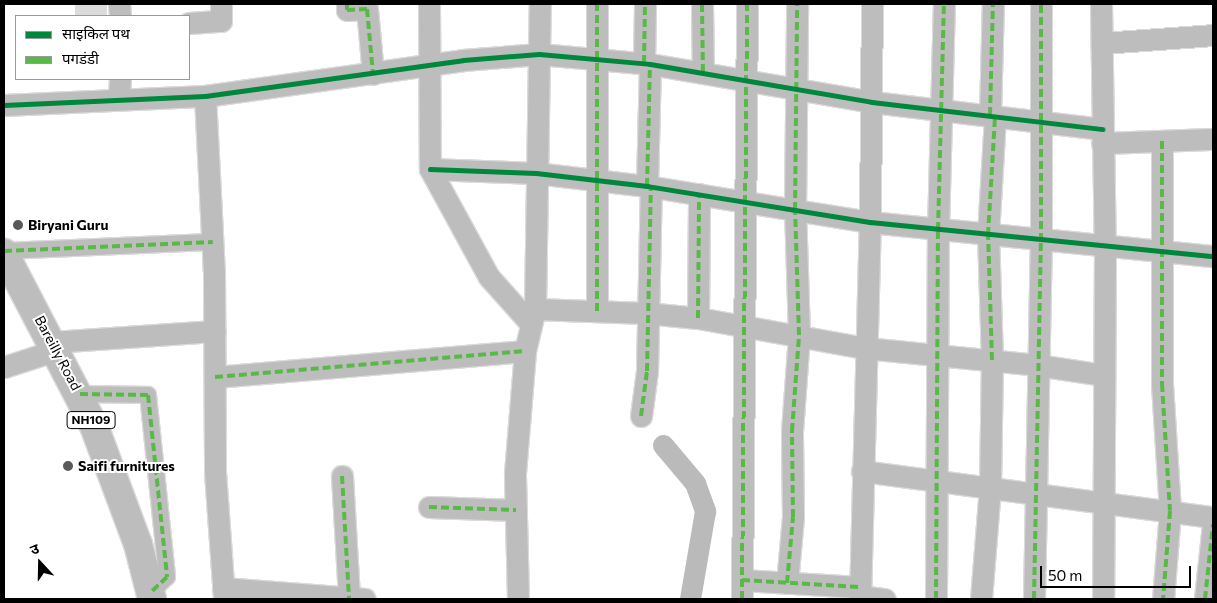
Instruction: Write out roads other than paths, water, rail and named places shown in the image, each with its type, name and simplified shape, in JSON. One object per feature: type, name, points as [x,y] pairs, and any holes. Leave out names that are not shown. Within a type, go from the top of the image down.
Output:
[{"type":"highway","name":"Bareilly Road","points":[[4,252],[80,394],[138,544],[151,596]]},
{"type":"street","points":[[190,23],[221,21],[221,4]]},
{"type":"street","points":[[347,4],[347,10],[367,9],[373,74]]},
{"type":"street","points":[[429,4],[430,169],[489,277],[533,316],[597,311],[646,312],[742,324],[865,348],[1038,365],[1104,375]]},
{"type":"street","points":[[518,599],[516,474],[525,351],[533,316],[540,4]]},
{"type":"street","points":[[597,4],[597,311]]},
{"type":"street","points":[[641,416],[647,371],[646,312],[649,186],[645,4]]},
{"type":"street","points":[[702,4],[703,72]]},
{"type":"street","points":[[747,4],[748,203],[742,324],[742,589],[787,583],[884,599]]},
{"type":"street","points":[[787,583],[793,517],[792,431],[799,335],[795,210],[797,4]]},
{"type":"street","points":[[859,594],[870,222],[872,4]]},
{"type":"street","points":[[936,599],[938,230],[943,110],[944,4]]},
{"type":"street","points":[[981,599],[990,488],[992,360],[988,235],[993,116],[993,4]]},
{"type":"street","points":[[1034,599],[1041,240],[1042,4]]},
{"type":"street","points":[[1101,4],[1105,247],[1103,599]]},
{"type":"street","points":[[1102,43],[1213,35]]},
{"type":"street","points":[[4,105],[119,88],[205,96],[428,65],[539,54],[647,63],[872,102],[1040,122],[1102,136],[1162,141],[1213,139]]},
{"type":"street","points":[[205,96],[213,242],[215,472],[223,594],[357,599],[342,476]]},
{"type":"street","points":[[1162,141],[1162,384],[1170,511],[1163,599]]},
{"type":"street","points":[[430,169],[536,173],[649,186],[870,222],[1105,247],[1213,256]]},
{"type":"street","points":[[698,318],[699,194]]},
{"type":"street","points":[[4,252],[213,242]]},
{"type":"street","points":[[4,367],[54,346],[215,331]]},
{"type":"street","points":[[215,377],[525,351]]},
{"type":"street","points":[[80,394],[148,395],[167,577],[151,596]]},
{"type":"street","points":[[862,471],[1213,517]]},
{"type":"street","points":[[429,507],[516,510]]},
{"type":"street","points":[[1205,599],[1213,524]]},
{"type":"waterway","points":[[663,445],[695,483],[705,511],[690,599]]},
{"type":"place","name":"Biryani Guru","points":[[18,225]]},
{"type":"place","name":"Saifi furnitures","points":[[68,466]]}]
